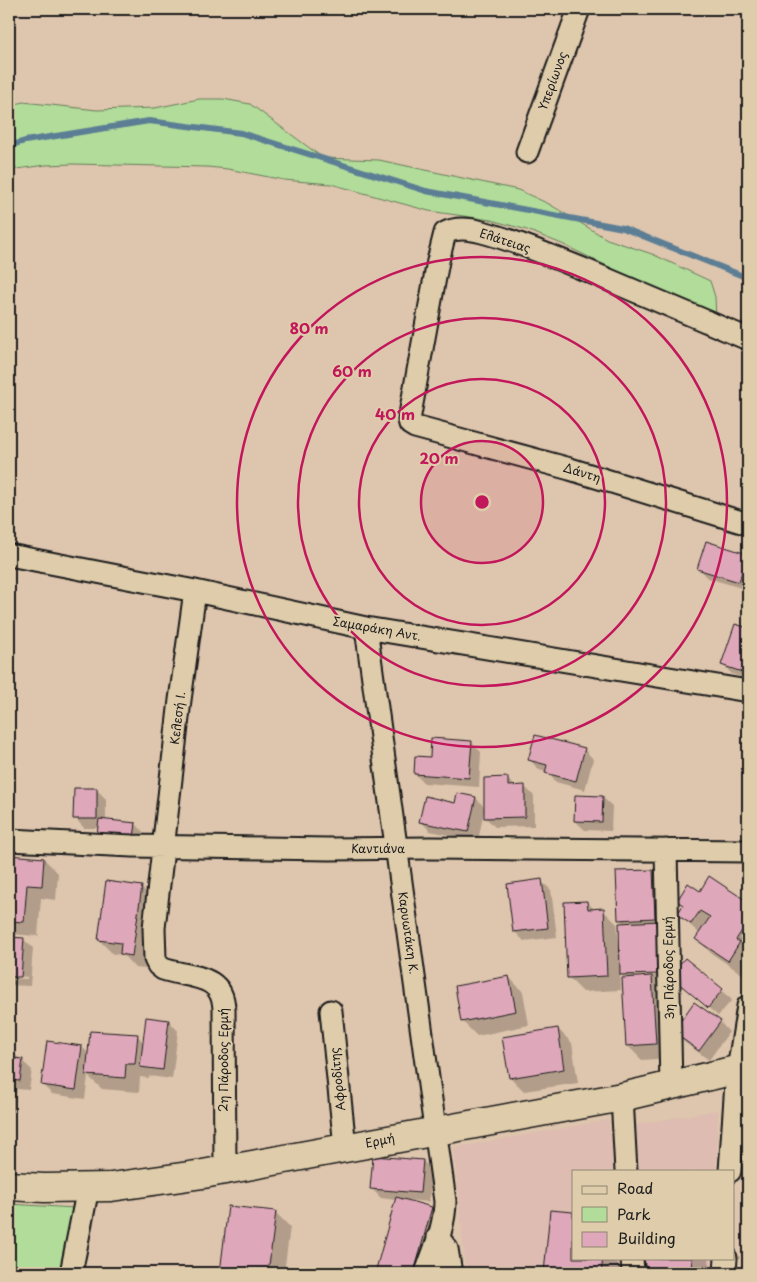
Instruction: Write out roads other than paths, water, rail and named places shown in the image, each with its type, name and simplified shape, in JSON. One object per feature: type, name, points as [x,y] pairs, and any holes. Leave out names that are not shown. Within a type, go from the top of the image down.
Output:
[{"type":"street","name":"Υπερίωνος","points":[[527,152],[579,9]]},
{"type":"street","name":"Ελάτειας","points":[[415,427],[410,424],[409,420],[438,261],[445,233],[450,230],[482,232],[516,244],[595,274],[748,339]]},
{"type":"street","name":"Δάντη","points":[[415,427],[570,469],[748,524]]},
{"type":"street","name":"Σαμαράκη Αντ.","points":[[9,555],[195,591],[366,628],[748,691]]},
{"type":"street","name":"Κελεσή Ι.","points":[[163,846],[195,591]]},
{"type":"street","name":"Καρυωτάκη Κ.","points":[[366,628],[436,1130],[444,1201],[443,1219],[426,1273]]},
{"type":"street","name":"Καντιάνα","points":[[9,840],[163,846],[748,851]]},
{"type":"street","name":"2η Πάροδος Ερμή","points":[[163,846],[154,928],[154,958],[163,969],[212,983],[219,989],[223,998],[224,1170]]},
{"type":"street","name":"3η Πάροδος Ερμή","points":[[666,850],[671,1086]]},
{"type":"street","points":[[730,1170],[733,1113],[743,1069],[748,1006]]},
{"type":"street","name":"Αφροδίτης","points":[[331,1011],[345,1147]]},
{"type":"street","name":"Ερμή","points":[[9,1186],[88,1188],[140,1183],[224,1170],[622,1097],[743,1069]]},
{"type":"street","points":[[622,1097],[626,1170]]},
{"type":"street","points":[[71,1273],[88,1188]]},
{"type":"street","points":[[438,1237],[447,1249],[451,1273]]},
{"type":"street","points":[[632,1260],[633,1273]]},
{"type":"street","points":[[725,1273],[726,1260]]},
{"type":"waterway","points":[[9,146],[25,141],[149,121],[241,133],[426,191],[623,228],[748,278]]}]
